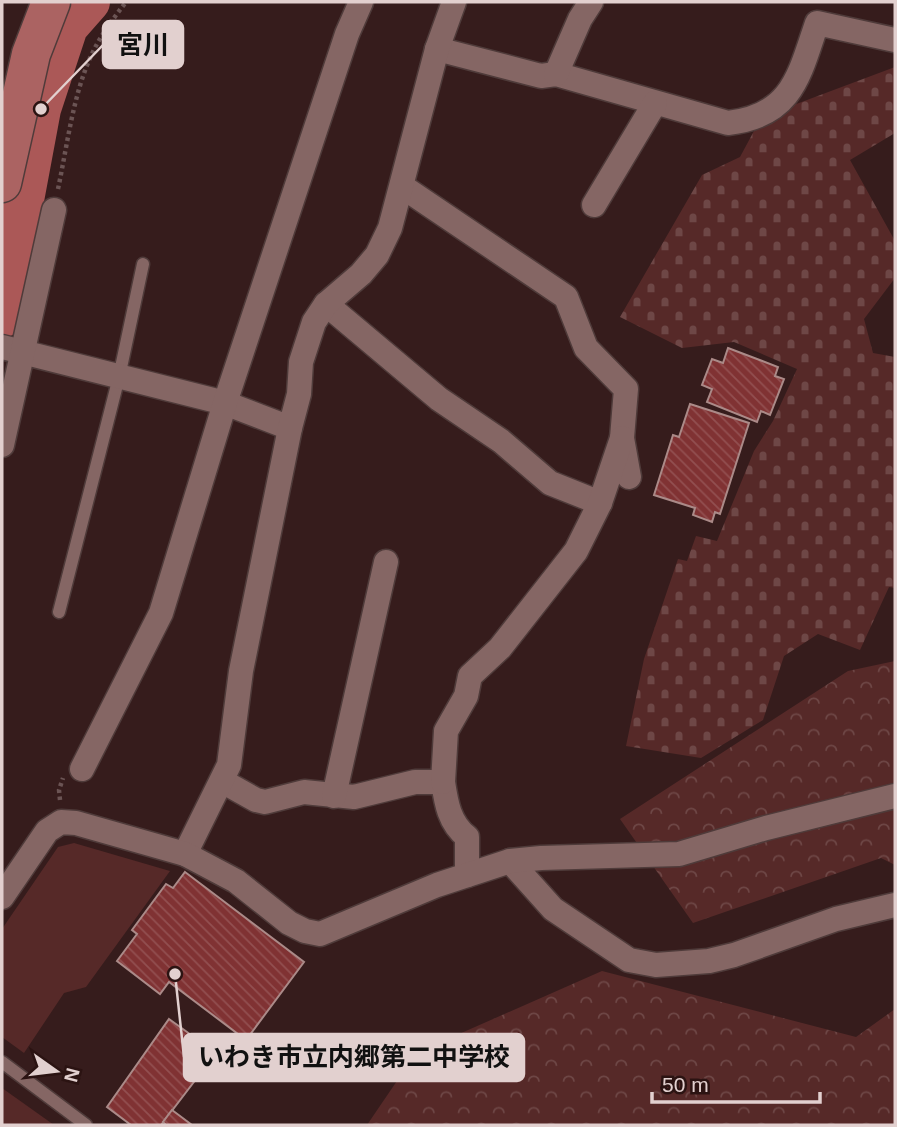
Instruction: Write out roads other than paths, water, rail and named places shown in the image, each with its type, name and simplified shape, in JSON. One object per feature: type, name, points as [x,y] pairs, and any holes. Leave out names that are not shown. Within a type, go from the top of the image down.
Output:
[{"type":"main road","points":[[2,183],[31,54],[51,2]]},
{"type":"street","points":[[82,769],[161,613],[225,403],[347,34],[361,2]]},
{"type":"street","points":[[192,841],[229,765],[241,671],[299,394],[301,362],[314,322],[326,304],[361,274],[377,256],[390,228],[403,187],[437,49],[454,2]]},
{"type":"street","points":[[556,74],[580,19],[591,2]]},
{"type":"street","points":[[437,49],[541,76],[556,74],[728,123],[747,121],[780,105],[799,77],[817,23],[895,40]]},
{"type":"street","points":[[594,205],[655,103]]},
{"type":"street","points":[[403,187],[566,297],[586,348],[626,388],[622,438],[600,503],[576,551],[500,648],[470,676],[466,696],[446,731],[443,782],[447,807],[458,830],[467,837],[467,869]]},
{"type":"street","points":[[2,445],[13,350],[54,209]]},
{"type":"street","points":[[326,304],[439,399],[501,441],[550,483],[600,503]]},
{"type":"street","points":[[13,350],[225,403],[290,428]]},
{"type":"street","points":[[622,438],[629,477]]},
{"type":"street","points":[[334,796],[386,562]]},
{"type":"street","points":[[222,781],[256,800],[265,802],[304,792],[354,797],[415,782],[443,782]]},
{"type":"street","points":[[2,897],[47,831],[61,822],[76,823],[192,841],[236,881],[289,923],[304,931],[320,934],[437,885],[467,869],[541,858],[679,854],[766,828],[895,796]]},
{"type":"street","points":[[510,862],[553,909],[629,960],[656,965],[709,961],[734,955],[836,919],[895,905]]},
{"type":"lane","points":[[59,612],[119,377],[144,264]]},
{"type":"lane","points":[[2,1062],[86,1125]]},
{"type":"waterway","points":[[2,318],[41,109],[68,27],[90,2]]},
{"type":"place","name":"宮川","points":[[41,109]]},
{"type":"place","name":"いわき市立内郷第二中学校","points":[[175,974]]}]
